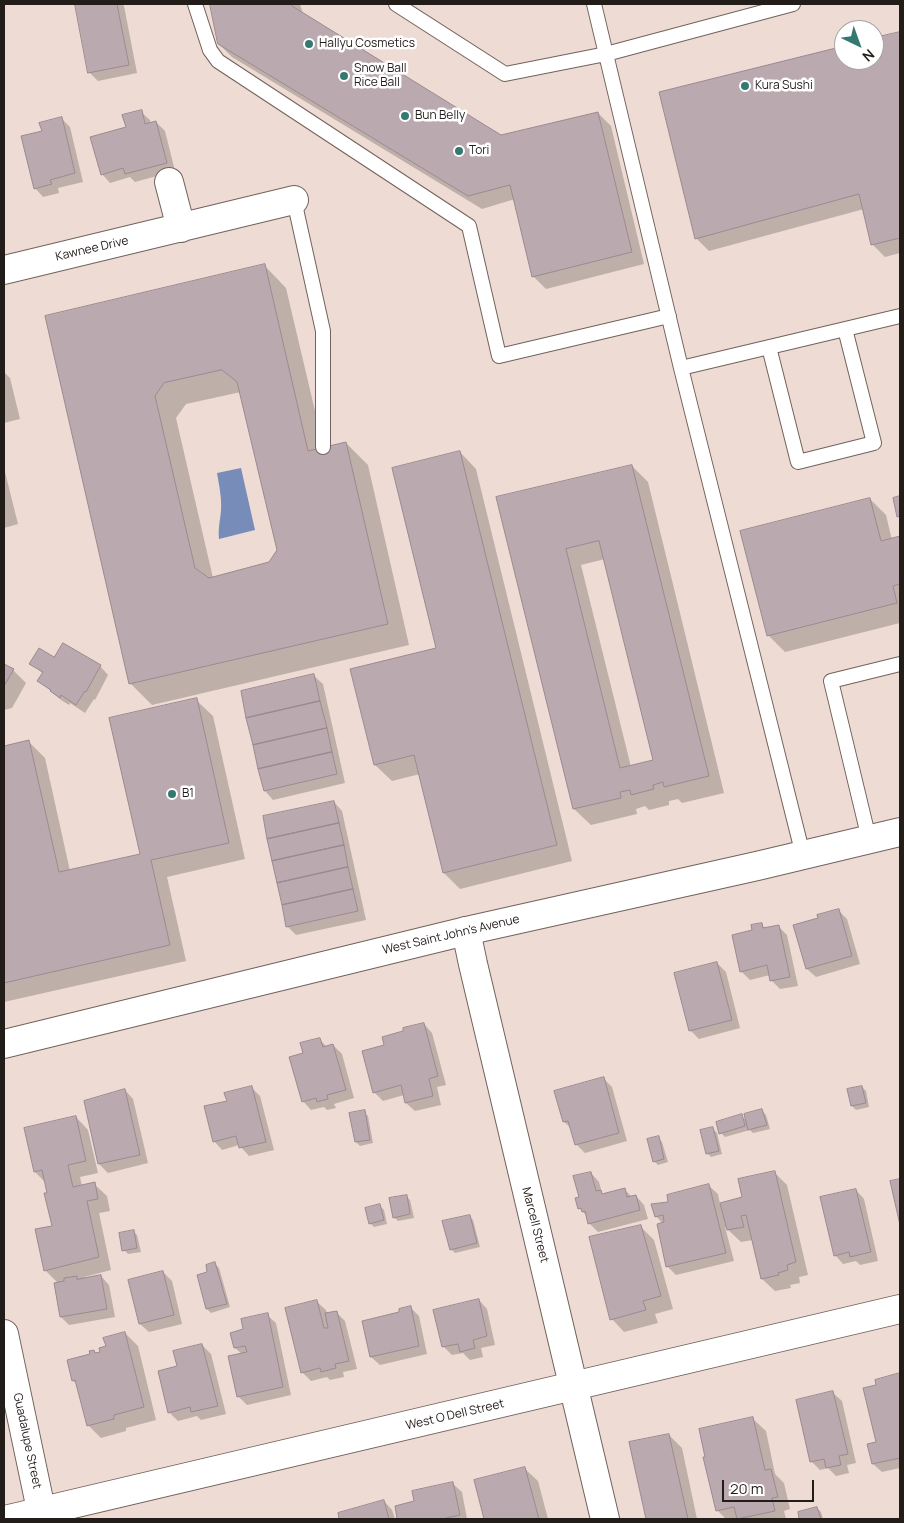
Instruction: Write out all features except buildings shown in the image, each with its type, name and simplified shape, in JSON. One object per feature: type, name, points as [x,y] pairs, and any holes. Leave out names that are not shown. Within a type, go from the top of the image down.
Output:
[{"type":"street","points":[[169,182],[181,228]]},
{"type":"street","name":"Kawnee Drive","points":[[4,270],[294,200]]},
{"type":"street","name":"West Saint John's Avenue","points":[[4,1044],[466,931],[900,832]]},
{"type":"street","name":"Marcell Street","points":[[466,931],[605,1519]]},
{"type":"street","name":"West O Dell Street","points":[[9,1519],[42,1515],[900,1309]]},
{"type":"street","name":"Guadalupe Street","points":[[4,1334],[42,1515]]},
{"type":"lane","points":[[195,4],[210,50],[218,61],[469,226],[499,356],[669,316]]},
{"type":"lane","points":[[396,4],[505,74],[606,54],[793,4]]},
{"type":"lane","points":[[594,4],[681,368],[803,855]]},
{"type":"lane","points":[[294,200],[323,331],[323,447]]},
{"type":"lane","points":[[681,368],[900,316]]},
{"type":"lane","points":[[769,347],[798,462],[874,443],[845,329]]},
{"type":"lane","points":[[869,839],[831,681],[900,664]]},
{"type":"water","points":[[241,468],[255,530],[219,539],[221,501],[217,473]]},
{"type":"place","name":"Hallyu Cosmetics","points":[[309,44]]},
{"type":"place","name":"Snow Ball Rice Ball","points":[[344,76]]},
{"type":"place","name":"Kura Sushi","points":[[745,86]]},
{"type":"place","name":"Bun Belly","points":[[405,116]]},
{"type":"place","name":"Tori","points":[[459,151]]},
{"type":"place","name":"B1","points":[[172,794]]}]
